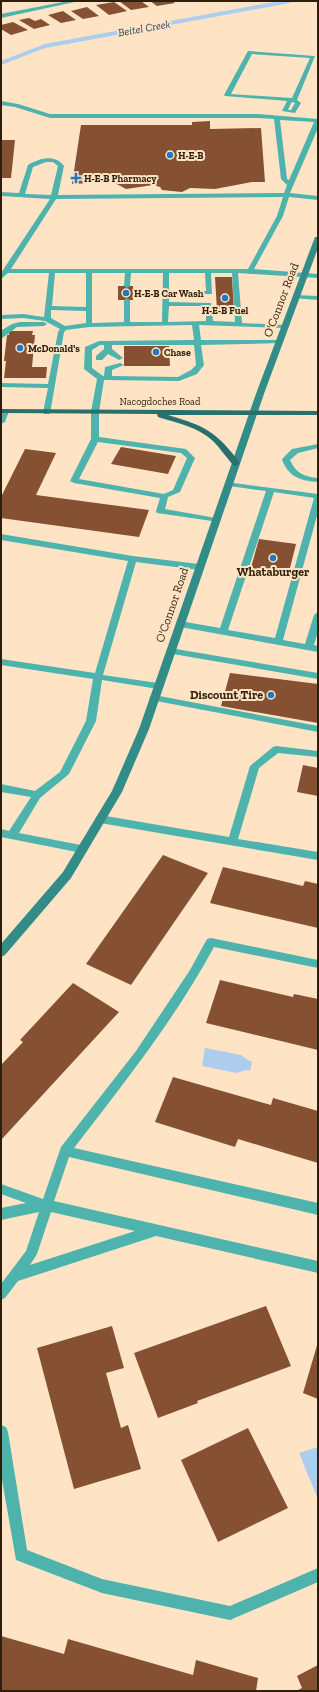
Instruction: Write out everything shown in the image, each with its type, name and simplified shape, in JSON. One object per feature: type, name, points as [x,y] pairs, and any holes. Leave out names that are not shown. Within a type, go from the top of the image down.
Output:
[{"type":"main road","name":"O'Connor Road","points":[[1,952],[67,875],[117,792],[144,729],[199,567],[284,327],[318,239]]},
{"type":"main road","name":"Nacogdoches Road","points":[[3,411],[318,413]]},
{"type":"main road","points":[[150,412],[208,433],[220,443],[236,463]]},
{"type":"street","points":[[1,16],[36,6],[76,1]]},
{"type":"lane","points":[[289,115],[293,112],[298,102],[294,100],[226,95],[250,52],[314,57],[294,100]]},
{"type":"lane","points":[[1,103],[16,105],[50,116],[117,115],[277,117],[289,115],[318,121],[290,186],[280,216],[250,271]]},
{"type":"lane","points":[[277,117],[284,179],[290,186]]},
{"type":"lane","points":[[1,277],[54,197],[60,166],[54,160],[36,162],[30,166],[22,195]]},
{"type":"lane","points":[[1,194],[54,197],[287,195],[318,198]]},
{"type":"lane","points":[[6,271],[250,271],[318,276]]},
{"type":"lane","points":[[165,323],[166,271]]},
{"type":"lane","points":[[166,292],[213,292],[212,281],[208,271]]},
{"type":"lane","points":[[235,271],[234,281],[239,324]]},
{"type":"lane","points":[[47,318],[52,272]]},
{"type":"lane","points":[[88,272],[89,325]]},
{"type":"lane","points":[[127,286],[128,272]]},
{"type":"lane","points":[[295,297],[318,298]]},
{"type":"lane","points":[[127,300],[127,324]]},
{"type":"lane","points":[[165,304],[216,307]]},
{"type":"lane","points":[[209,307],[210,323]]},
{"type":"lane","points":[[48,308],[89,309]]},
{"type":"lane","points":[[1,317],[23,316],[47,318],[64,328],[89,325],[165,323],[210,323],[284,327]]},
{"type":"lane","points":[[1,337],[6,329],[16,325],[56,323]]},
{"type":"lane","points":[[108,357],[119,362],[108,357],[99,343],[88,349],[88,369],[104,378],[179,379],[194,372],[200,365],[195,323]]},
{"type":"lane","points":[[47,412],[61,332],[64,328]]},
{"type":"lane","points":[[108,357],[99,362],[108,357],[198,342],[279,342]]},
{"type":"lane","points":[[95,439],[183,452],[191,458],[176,492],[165,496],[74,481],[95,439],[95,412],[108,357]]},
{"type":"lane","points":[[1,384],[52,386]]},
{"type":"lane","points":[[1,422],[3,411]]},
{"type":"lane","points":[[318,446],[295,451],[286,460],[289,468],[295,474],[318,480]]},
{"type":"lane","points":[[229,484],[318,497],[278,642]]},
{"type":"lane","points":[[223,632],[271,489]]},
{"type":"lane","points":[[165,496],[160,511],[216,520]]},
{"type":"lane","points":[[1,537],[133,559],[199,567]]},
{"type":"lane","points":[[12,835],[38,795],[64,774],[91,721],[98,677],[133,559]]},
{"type":"lane","points":[[180,624],[314,648],[318,614]]},
{"type":"lane","points":[[170,651],[318,676]]},
{"type":"lane","points":[[1,662],[158,686]]},
{"type":"lane","points":[[154,698],[315,729],[318,728]]},
{"type":"lane","points":[[232,842],[255,766],[276,748],[318,754]]},
{"type":"lane","points":[[1,788],[38,795]]},
{"type":"lane","points":[[100,819],[318,856]]},
{"type":"lane","points":[[1,833],[82,849]]},
{"type":"lane","points":[[1,1294],[31,1254],[65,1151],[140,1054],[194,973],[211,942],[318,964]]},
{"type":"lane","points":[[65,1151],[318,1209]]},
{"type":"lane","points":[[1,1189],[46,1205],[318,1267]]},
{"type":"lane","points":[[1,1214],[46,1205]]},
{"type":"lane","points":[[14,1276],[156,1230]]},
{"type":"lane","points":[[1,1432],[22,1555],[102,1586],[230,1613],[318,1575]]},
{"type":"water","points":[[205,1048],[241,1055],[252,1062],[250,1071],[246,1070],[237,1073],[202,1066]]},
{"type":"water","points":[[318,1447],[318,1497],[317,1497],[299,1453]]},
{"type":"building","points":[[119,1],[141,1],[149,7],[131,10]]},
{"type":"building","points":[[150,1],[172,1],[175,3],[157,6]]},
{"type":"building","points":[[114,2],[127,11],[109,15],[96,5]]},
{"type":"building","points":[[87,7],[99,16],[83,19],[71,11]]},
{"type":"building","points":[[63,11],[76,20],[61,23],[48,15]]},
{"type":"building","points":[[29,18],[35,21],[41,19],[50,25],[34,29],[19,20]]},
{"type":"building","points":[[13,22],[28,30],[11,35],[1,29],[1,25]]},
{"type":"building","name":"H-E-B","points":[[210,121],[210,129],[261,128],[265,182],[252,182],[215,189],[190,188],[182,192],[162,190],[160,187],[153,185],[126,189],[113,182],[72,184],[81,125],[192,125],[192,122]]},
{"type":"building","points":[[1,140],[15,140],[11,178],[1,178]]},
{"type":"building","name":"H-E-B Fuel","points":[[215,277],[232,277],[234,311],[217,311]]},
{"type":"building","name":"H-E-B Car Wash","points":[[118,286],[133,286],[133,300],[118,300]]},
{"type":"building","name":"McDonald's","points":[[9,331],[33,331],[32,335],[35,335],[32,367],[47,367],[46,378],[4,378],[6,361],[4,361],[7,335],[9,335]]},
{"type":"building","points":[[124,346],[169,346],[170,366],[124,366]]},
{"type":"building","points":[[121,447],[176,456],[168,474],[111,464]]},
{"type":"building","points":[[25,449],[56,453],[36,495],[149,510],[139,537],[1,518],[1,497]]},
{"type":"building","name":"Whataburger","points":[[259,539],[296,544],[288,576],[250,571]]},
{"type":"building","name":"Discount Tire","points":[[230,673],[318,684],[318,723],[221,706]]},
{"type":"building","points":[[303,765],[318,768],[318,796],[297,792]]},
{"type":"building","points":[[163,855],[208,873],[131,985],[86,964]]},
{"type":"building","points":[[223,867],[303,886],[305,881],[318,884],[318,928],[210,903]]},
{"type":"building","points":[[220,980],[293,997],[294,994],[318,999],[318,1050],[206,1023]]},
{"type":"building","points":[[73,983],[119,1012],[1,1140],[1,1065],[23,1042],[20,1040]]},
{"type":"building","points":[[173,1077],[271,1105],[273,1098],[318,1111],[318,1163],[238,1139],[235,1147],[155,1122]]},
{"type":"building","points":[[266,1306],[291,1366],[197,1401],[198,1403],[158,1418],[134,1353]]},
{"type":"building","points":[[112,1326],[124,1368],[106,1373],[121,1428],[128,1425],[141,1469],[74,1489],[37,1348]]},
{"type":"building","points":[[318,1342],[318,1399],[303,1393]]},
{"type":"building","points":[[248,1428],[288,1508],[218,1542],[181,1460]]},
{"type":"building","points":[[1,1636],[64,1654],[68,1639],[193,1675],[196,1660],[258,1678],[256,1691],[1,1691]]},
{"type":"building","points":[[318,1665],[318,1691],[296,1691],[302,1688],[297,1676]]},
{"type":"waterway","name":"Beitel Creek","points":[[1,63],[45,46],[290,1]]},
{"type":"place","name":"H-E-B","points":[[170,155]]},
{"type":"place","name":"H-E-B Pharmacy","points":[[76,178]]},
{"type":"place","name":"H-E-B Car Wash","points":[[126,293]]},
{"type":"place","name":"H-E-B Fuel","points":[[225,298]]},
{"type":"place","name":"McDonald's","points":[[20,348]]},
{"type":"place","name":"Chase","points":[[156,352]]},
{"type":"place","name":"Whataburger","points":[[273,558]]},
{"type":"place","name":"Discount Tire","points":[[271,695]]}]
